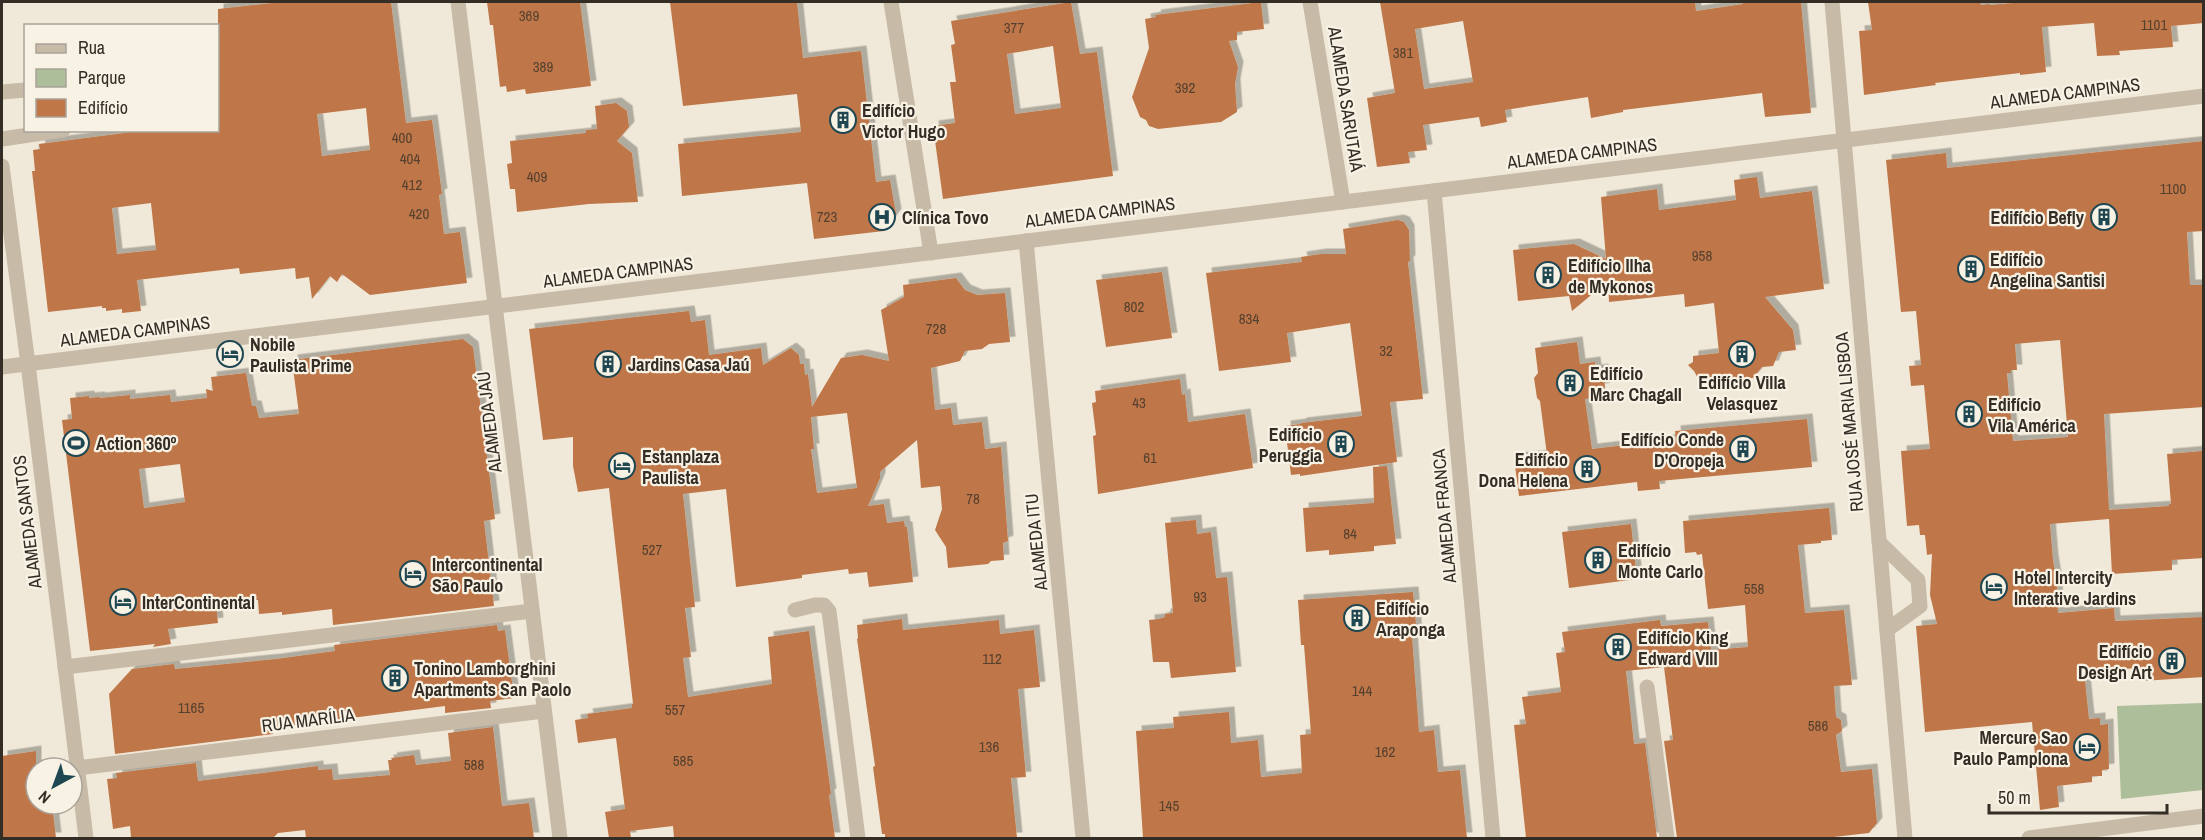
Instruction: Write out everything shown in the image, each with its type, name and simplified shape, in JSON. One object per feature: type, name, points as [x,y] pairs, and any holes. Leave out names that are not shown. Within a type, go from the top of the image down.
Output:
[{"type":"street","name":"ALAMEDA JAÚ","points":[[458,2],[560,838]]},
{"type":"street","points":[[891,2],[931,253]]},
{"type":"street","name":"ALAMEDA SARUTAIÁ","points":[[1310,2],[1343,202]]},
{"type":"street","name":"RUA JOSÉ MARIA LISBOA","points":[[1832,2],[1905,838]]},
{"type":"street","points":[[2,92],[24,90]]},
{"type":"street","name":"ALAMEDA CAMPINAS","points":[[2,367],[2204,96]]},
{"type":"street","points":[[2,139],[57,132]]},
{"type":"street","name":"ALAMEDA SANTOS","points":[[2,166],[76,756]]},
{"type":"street","name":"ALAMEDA FRANCA","points":[[1434,191],[1493,838]]},
{"type":"street","name":"ALAMEDA ITU","points":[[1026,241],[1083,838]]},
{"type":"street","points":[[1879,542],[1918,580],[1920,606],[1887,630]]},
{"type":"street","points":[[795,610],[815,604],[824,605],[828,611],[858,838]]},
{"type":"street","points":[[65,667],[532,611]]},
{"type":"street","points":[[1647,687],[1667,838]]},
{"type":"street","name":"RUA MARÍLIA","points":[[84,767],[544,711]]},
{"type":"street","name":"ALAMEDA SANTOS","points":[[83,816],[86,838]]},
{"type":"street","points":[[2029,838],[2204,816]]},
{"type":"green space","points":[[2203,703],[2203,790],[2121,799],[2117,706]]},
{"type":"building","points":[[282,2],[391,2],[406,123],[432,120],[442,194],[439,195],[444,234],[460,232],[467,283],[370,295],[342,274],[337,282],[330,276],[312,299],[309,277],[296,279],[295,268],[240,274],[239,268],[137,280],[141,311],[122,313],[122,309],[106,311],[106,308],[102,306],[48,312],[32,171],[35,171],[33,150],[40,149],[39,144],[132,132],[219,132],[218,9]],"holes":[[[366,108],[370,150],[322,156],[317,114]],[[151,203],[156,250],[117,254],[112,208]]]},
{"type":"building","points":[[487,2],[580,2],[591,86],[526,94],[525,89],[507,92],[506,86],[500,87],[493,25],[490,25]]},
{"type":"building","points":[[670,2],[797,2],[803,58],[861,51],[876,182],[890,180],[896,214],[884,231],[814,239],[807,183],[682,196],[678,144],[801,132],[797,94],[683,106]]},
{"type":"building","points":[[1071,2],[1080,54],[1097,52],[1113,176],[943,199],[933,126],[955,123],[950,82],[956,82],[951,45],[955,44],[951,21]],"holes":[[[1053,46],[1061,108],[1015,114],[1007,54]]]},
{"type":"building","points":[[1261,2],[1264,29],[1237,32],[1237,40],[1229,41],[1238,67],[1235,84],[1237,112],[1221,122],[1158,129],[1149,126],[1146,120],[1140,117],[1132,97],[1149,48],[1145,19],[1156,17],[1155,15]]},
{"type":"building","points":[[1380,2],[1695,2],[1696,11],[1743,4],[1742,2],[1801,2],[1811,113],[1765,117],[1762,93],[1623,110],[1623,112],[1591,118],[1588,97],[1505,110],[1507,122],[1481,127],[1479,117],[1423,125],[1427,150],[1408,152],[1410,163],[1377,167],[1367,98],[1395,93]],"holes":[[[1463,21],[1473,82],[1424,89],[1415,29]]]},
{"type":"building","points":[[1868,2],[1980,2],[1981,5],[1990,5],[2025,2],[2204,2],[2204,23],[2171,26],[2173,47],[2119,51],[2120,55],[2097,56],[2094,23],[2042,27],[2046,72],[1935,83],[1936,85],[1864,95],[1859,31],[1872,30]]},
{"type":"building","points":[[616,103],[627,111],[629,127],[617,141],[632,153],[638,202],[589,204],[517,212],[515,189],[510,189],[507,164],[512,163],[510,141],[586,133],[586,130],[597,129],[595,106]]},
{"type":"building","points":[[2204,141],[2204,231],[2187,232],[2190,285],[2204,285],[2204,407],[2104,414],[2109,510],[2169,506],[2171,504],[2167,454],[2203,451],[2204,558],[2172,560],[2172,570],[2112,574],[2109,519],[2050,524],[2058,613],[2114,608],[2115,621],[2204,617],[2204,677],[2142,681],[2141,668],[2084,671],[2089,719],[2100,718],[2100,725],[2108,724],[2109,769],[2102,770],[2102,776],[2092,776],[2092,782],[2057,786],[2059,807],[2040,810],[2032,722],[1925,732],[1916,626],[1937,624],[1930,595],[1932,554],[1927,555],[1925,535],[1920,535],[1919,525],[1907,526],[1901,451],[1930,449],[1924,385],[1911,386],[1909,366],[1921,365],[1916,311],[1901,312],[1886,160],[1946,153],[1947,168]],"holes":[[[2060,340],[2068,437],[2013,441],[2007,373],[2017,370],[2015,344]]]},
{"type":"building","points":[[1757,177],[1760,198],[1812,191],[1824,289],[1765,297],[1793,330],[1796,350],[1779,352],[1773,366],[1762,367],[1753,378],[1700,382],[1688,365],[1693,362],[1693,356],[1719,353],[1714,303],[1685,307],[1684,294],[1609,302],[1608,281],[1572,311],[1569,296],[1518,301],[1513,250],[1574,244],[1606,259],[1601,197],[1657,189],[1659,210],[1736,200],[1734,180]]},
{"type":"building","points":[[1398,220],[1404,222],[1409,230],[1410,261],[1408,262],[1423,399],[1390,402],[1397,462],[1300,476],[1300,474],[1291,475],[1285,426],[1362,416],[1350,323],[1287,333],[1291,362],[1219,371],[1206,273],[1302,262],[1301,257],[1321,254],[1346,254],[1343,229]]},
{"type":"building","points":[[1162,272],[1172,338],[1106,347],[1096,280]]},
{"type":"building","points":[[956,278],[965,290],[977,295],[1005,293],[1010,342],[989,344],[982,349],[965,351],[960,361],[931,368],[935,410],[951,408],[953,425],[982,422],[985,449],[1001,447],[1008,541],[1003,543],[1004,560],[948,568],[946,547],[935,530],[942,509],[940,486],[921,488],[917,440],[880,472],[880,478],[868,506],[884,504],[887,523],[904,521],[907,527],[913,582],[869,587],[867,572],[849,574],[848,569],[736,587],[726,489],[683,494],[695,607],[685,608],[691,657],[683,658],[688,697],[772,684],[768,637],[809,631],[835,838],[674,838],[673,826],[630,831],[631,838],[609,838],[605,812],[625,809],[616,738],[578,743],[575,720],[588,718],[587,714],[632,708],[633,704],[609,488],[578,492],[573,466],[573,437],[543,440],[529,329],[689,311],[691,322],[705,320],[709,355],[761,348],[763,365],[791,348],[799,355],[800,364],[804,364],[805,375],[808,374],[812,407],[841,358],[862,355],[889,361],[881,310],[904,297],[903,285]],"holes":[[[847,413],[857,488],[817,493],[811,449],[814,449],[811,417]]]},
{"type":"building","points":[[463,339],[473,347],[495,519],[484,521],[494,606],[333,625],[332,609],[282,615],[282,612],[259,614],[258,600],[216,605],[218,623],[168,629],[171,644],[90,651],[62,420],[72,419],[70,398],[130,395],[130,399],[170,395],[171,402],[207,398],[206,389],[213,391],[211,377],[246,373],[252,406],[256,406],[259,418],[299,414],[292,360]],"holes":[[[180,464],[185,502],[144,508],[139,469]]]},
{"type":"building","points":[[1577,342],[1580,364],[1595,362],[1596,370],[1603,369],[1605,388],[1599,389],[1600,397],[1585,399],[1592,449],[1676,439],[1675,431],[1807,419],[1812,467],[1659,481],[1660,489],[1638,491],[1637,482],[1519,496],[1514,458],[1547,455],[1540,401],[1537,398],[1534,378],[1538,373],[1535,348]]},
{"type":"building","points":[[1180,379],[1182,395],[1185,394],[1188,422],[1245,414],[1253,468],[1098,494],[1093,436],[1096,435],[1092,403],[1096,402],[1095,391]]},
{"type":"building","points":[[1387,466],[1396,544],[1374,546],[1374,551],[1329,555],[1329,550],[1306,552],[1303,508],[1374,503],[1373,467]]},
{"type":"building","points":[[1829,508],[1832,540],[1798,545],[1805,613],[1844,610],[1852,685],[1834,686],[1836,717],[1841,720],[1842,731],[1836,735],[1841,772],[1872,769],[1877,823],[1869,833],[1825,838],[1677,838],[1664,741],[1673,740],[1664,667],[1626,671],[1634,744],[1645,743],[1657,838],[1526,838],[1514,725],[1526,724],[1522,697],[1561,692],[1556,653],[1565,652],[1562,632],[1660,620],[1661,626],[1708,622],[1711,650],[1748,647],[1745,605],[1708,609],[1702,554],[1685,553],[1683,521]]},
{"type":"building","points":[[1196,520],[1197,534],[1211,532],[1216,578],[1227,577],[1236,672],[1171,678],[1169,662],[1153,662],[1149,620],[1159,619],[1165,617],[1165,614],[1173,613],[1165,523]]},
{"type":"building","name":"Edifício Monte Carlo","points":[[1631,524],[1637,579],[1569,588],[1562,532]]},
{"type":"building","points":[[1413,592],[1417,636],[1412,636],[1419,732],[1434,730],[1438,772],[1460,770],[1467,838],[1143,838],[1136,731],[1174,728],[1173,717],[1229,712],[1231,743],[1258,740],[1261,777],[1302,773],[1300,735],[1311,734],[1298,600]]},
{"type":"building","points":[[902,619],[903,630],[999,620],[1000,634],[1034,630],[1040,687],[1018,689],[1026,777],[1011,778],[1017,838],[885,838],[885,834],[882,834],[857,625]]},
{"type":"building","points":[[497,625],[498,631],[505,630],[514,698],[490,701],[491,708],[445,713],[445,706],[273,728],[273,734],[115,754],[109,694],[132,669],[174,664],[175,669],[276,659],[335,651],[334,645]]},
{"type":"building","points":[[493,727],[502,806],[529,803],[534,838],[306,838],[305,830],[278,833],[273,838],[131,838],[130,826],[113,829],[107,779],[117,778],[116,773],[196,763],[198,781],[318,766],[318,770],[332,769],[333,780],[390,775],[388,760],[392,760],[391,758],[414,755],[416,765],[451,761],[448,733]]},
{"type":"building","points":[[36,751],[36,756],[24,756],[24,816],[53,816],[56,838],[2,838],[2,756]]},
{"type":"place","name":"Edifício Victor Hugo","points":[[843,120]]},
{"type":"place","name":"Clínica Tovo","points":[[882,217]]},
{"type":"place","name":"Edifício Befly","points":[[2104,217]]},
{"type":"place","name":"Edifício Angelina Santisi","points":[[1971,269]]},
{"type":"place","name":"Edifício Ilha de Mykonos","points":[[1548,275]]},
{"type":"place","name":"Nobile Paulista Prime","points":[[230,354]]},
{"type":"place","name":"Edifício Villa Velasquez","points":[[1742,354]]},
{"type":"place","name":"Jardins Casa Jaú","points":[[608,364]]},
{"type":"place","name":"Edifício Marc Chagall","points":[[1570,383]]},
{"type":"place","name":"Edifício Vila América","points":[[1969,414]]},
{"type":"place","name":"Action 360º","points":[[76,443]]},
{"type":"place","name":"Edifício Peruggia","points":[[1341,444]]},
{"type":"place","name":"Edifício Conde D'Oropeja","points":[[1743,449]]},
{"type":"place","name":"Estanplaza Paulista","points":[[622,466]]},
{"type":"place","name":"Edifício Dona Helena","points":[[1587,469]]},
{"type":"place","name":"Edifício Monte Carlo","points":[[1598,560]]},
{"type":"place","name":"Intercontinental São Paulo","points":[[413,574]]},
{"type":"place","name":"Hotel Intercity Interative Jardins","points":[[1994,587]]},
{"type":"place","name":"InterContinental","points":[[123,602]]},
{"type":"place","name":"Edifício Araponga","points":[[1357,618]]},
{"type":"place","name":"Edifício King Edward VIII","points":[[1618,647]]},
{"type":"place","name":"Edifício Design Art","points":[[2172,661]]},
{"type":"place","name":"Tonino Lamborghini Apartments San Paolo","points":[[395,678]]},
{"type":"place","name":"Mercure Sao Paulo Pamplona","points":[[2087,747]]}]
